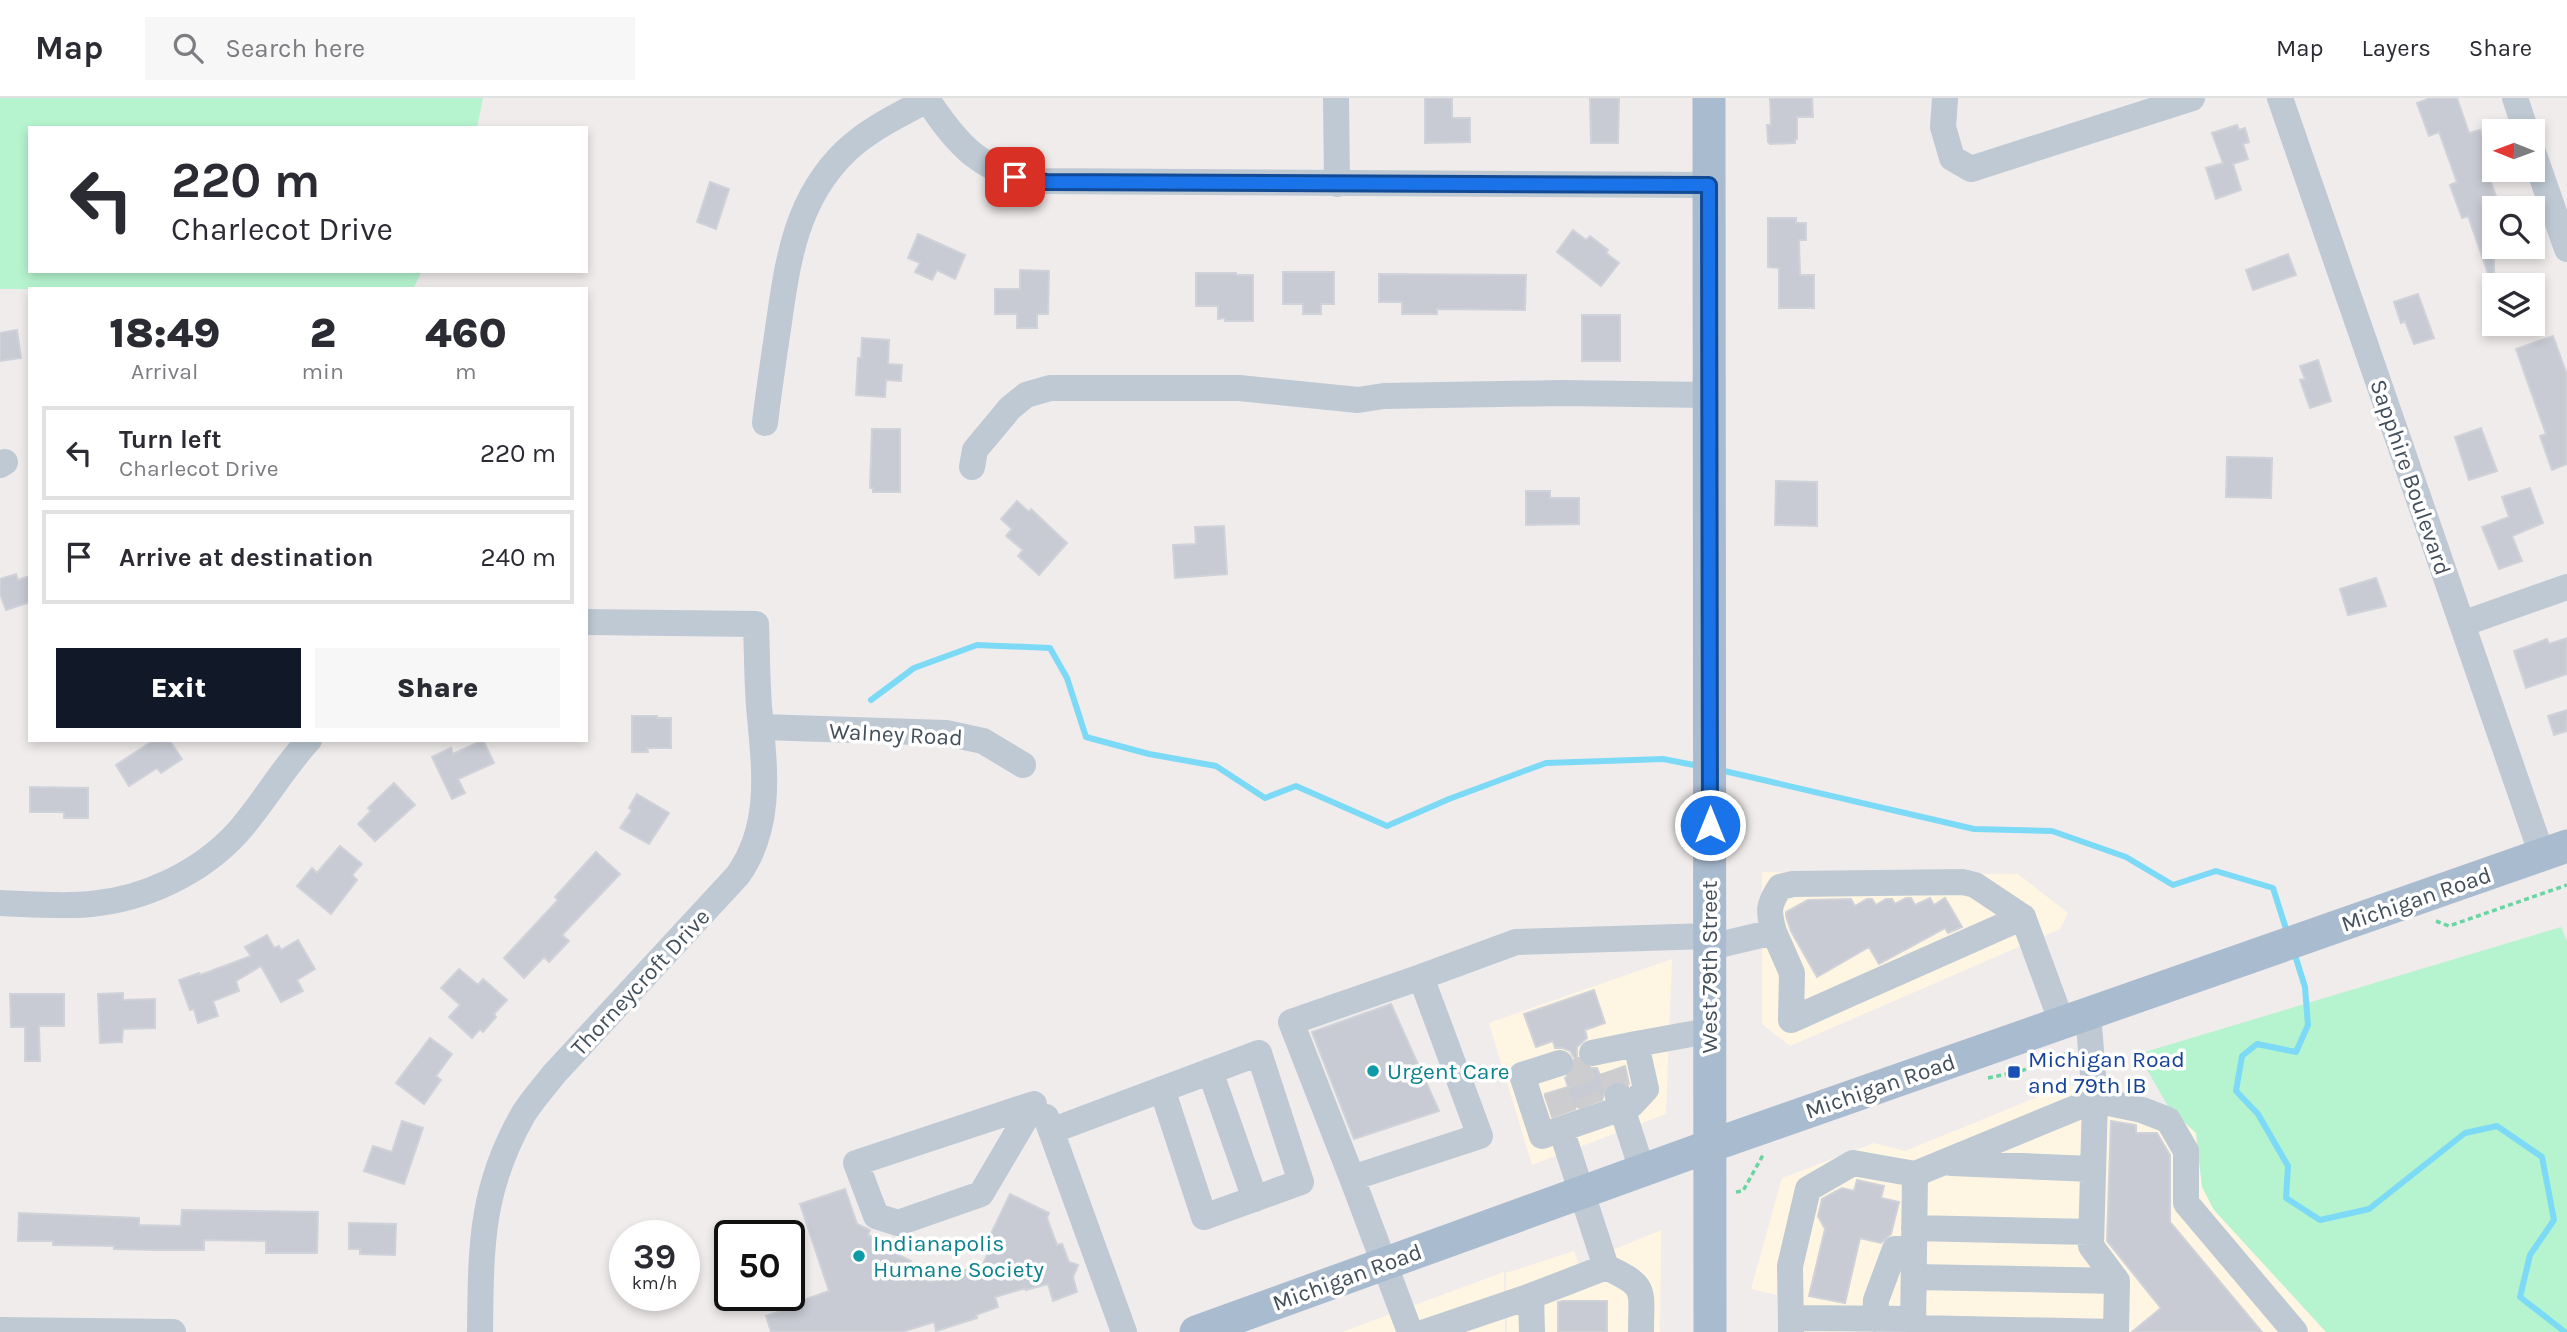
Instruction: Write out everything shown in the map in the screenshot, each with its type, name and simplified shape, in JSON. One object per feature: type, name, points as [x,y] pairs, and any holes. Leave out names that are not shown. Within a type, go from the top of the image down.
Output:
[{"type":"main road","name":"West 79th Street","points":[[1709,98],[1710,1332]]},
{"type":"main road","name":"Michigan Road","points":[[1196,1332],[1710,1146],[2555,850]]},
{"type":"street","points":[[1336,98],[1337,184]]},
{"type":"street","points":[[1945,98],[1943,127],[1952,158],[1971,169],[2192,98]]},
{"type":"street","name":"Sapphire Boulevard","points":[[2280,98],[2462,624],[2555,850]]},
{"type":"street","points":[[2515,98],[2522,119]]},
{"type":"street","points":[[765,423],[789,252],[811,194],[827,172],[861,138],[927,99],[952,137],[968,152],[994,169],[1024,179],[1046,182],[1709,185]]},
{"type":"street","points":[[2544,182],[2567,249]]},
{"type":"street","points":[[972,467],[975,450],[1010,408],[1026,395],[1050,388],[1239,388],[1358,400],[1384,396],[1562,393],[1709,395]]},
{"type":"street","points":[[2462,624],[2567,587]]},
{"type":"street","name":"Thorneycroft Drive","points":[[480,1332],[481,1257],[485,1215],[493,1181],[505,1149],[524,1114],[537,1094],[728,888],[743,869],[763,817],[765,785],[756,624],[588,622]]},
{"type":"street","name":"Walney Road","points":[[761,727],[946,733],[983,741],[1023,765]]},
{"type":"street","points":[[0,903],[106,902],[137,895],[178,878],[212,856],[238,832],[307,742]]},
{"type":"street","points":[[2023,917],[1791,1020],[1792,973],[1769,914],[1773,898],[1780,887],[1793,884],[1964,882],[1975,885],[2023,917],[2075,1018],[2095,1100],[2091,1246],[2117,1281],[2116,1332],[1859,1323],[1791,1325],[1790,1266],[1808,1189],[1853,1163],[1915,1174],[2095,1100],[2142,1110],[2168,1120],[2186,1151],[2186,1203],[2295,1332]]},
{"type":"street","points":[[1410,1332],[1291,1021],[1516,942],[1709,942],[1774,932]]},
{"type":"street","points":[[1353,1178],[1480,1136],[1421,977]]},
{"type":"street","points":[[1606,1267],[1582,1192],[1560,1098],[1592,1111],[1609,1076],[1636,1044],[1708,1031]]},
{"type":"street","points":[[1609,1076],[1631,1105],[1646,1089],[1636,1044]]},
{"type":"street","points":[[1051,1131],[1162,1089],[1210,1071],[1259,1053],[1301,1182],[1204,1217],[1162,1089]]},
{"type":"street","points":[[1210,1071],[1255,1199]]},
{"type":"street","points":[[1609,1076],[1643,1170]]},
{"type":"street","points":[[1034,1104],[1044,1112],[1125,1332]]},
{"type":"street","points":[[1034,1104],[981,1194],[898,1223],[876,1216],[856,1163],[1034,1104]]},
{"type":"street","points":[[1942,1162],[2092,1169]]},
{"type":"street","points":[[1913,1326],[1915,1174]]},
{"type":"street","points":[[1859,1323],[1876,1300],[1895,1249],[1914,1239],[2091,1232]]},
{"type":"street","points":[[1425,1332],[1473,1324],[1531,1296],[1606,1267],[1632,1279],[1638,1285],[1641,1295],[1642,1332]]},
{"type":"street","points":[[1914,1277],[2117,1281]]},
{"type":"street","points":[[1531,1296],[1532,1332]]},
{"type":"street","points":[[0,1330],[173,1332]]},
{"type":"path","points":[[2428,919],[2449,926],[2567,885]]},
{"type":"shaded area","points":[[1762,872],[2018,874],[2068,913],[2060,929],[1790,1046],[1762,1024]]},
{"type":"shaded area","points":[[1672,959],[1666,1114],[1532,1165],[1489,1023]]},
{"type":"shaded area","points":[[2067,1085],[2113,1093],[2169,1108],[2196,1133],[2202,1187],[2214,1210],[2326,1332],[1778,1332],[1777,1295],[1751,1289],[1782,1178],[1874,1143],[1905,1151]]},
{"type":"shaded area","points":[[1661,1230],[1660,1332],[1507,1332],[1506,1273],[1574,1251],[1579,1264]]},
{"type":"shaded area","points":[[1504,1272],[1505,1332],[1342,1332]]},
{"type":"green space","points":[[0,98],[483,98],[477,126],[28,126],[28,273],[421,273],[414,287],[0,289]]},
{"type":"green space","points":[[2561,927],[2567,941],[2567,1332],[2326,1332],[2214,1210],[2202,1187],[2196,1133],[2169,1108],[2138,1054]]},
{"type":"building","points":[[1425,98],[1452,98],[1452,118],[1470,118],[1470,142],[1425,143]]},
{"type":"building","points":[[1590,98],[1619,98],[1618,143],[1591,143]]},
{"type":"building","points":[[1770,98],[1812,98],[1813,117],[1797,117],[1795,143],[1768,142],[1767,125],[1771,125]]},
{"type":"building","points":[[2430,98],[2457,98],[2469,133],[2480,130],[2482,182],[2491,182],[2496,196],[2482,196],[2482,256],[2468,216],[2462,218],[2450,185],[2457,182],[2439,132],[2429,136],[2417,103]]},
{"type":"building","points":[[2237,125],[2239,130],[2245,128],[2249,142],[2243,144],[2248,159],[2233,164],[2241,190],[2216,199],[2206,168],[2223,163],[2212,133]]},
{"type":"building","points":[[710,182],[729,189],[716,229],[697,222]]},
{"type":"building","points":[[1768,218],[1796,218],[1796,223],[1806,223],[1806,240],[1799,240],[1800,275],[1814,275],[1814,308],[1779,308],[1779,268],[1768,267]]},
{"type":"building","points":[[1573,230],[1586,240],[1590,236],[1619,263],[1601,286],[1557,252]]},
{"type":"building","points":[[918,234],[965,255],[955,279],[937,270],[932,280],[915,272],[920,263],[908,258]]},
{"type":"building","points":[[2288,254],[2296,275],[2253,290],[2246,270]]},
{"type":"building","points":[[2483,259],[2494,259],[2494,273],[2488,273]]},
{"type":"building","points":[[1020,270],[1049,271],[1048,314],[1037,314],[1037,328],[1017,328],[1017,314],[995,314],[995,289],[1020,289]]},
{"type":"building","points":[[1283,272],[1334,272],[1334,304],[1321,304],[1321,314],[1303,314],[1303,304],[1283,304]]},
{"type":"building","points":[[1196,273],[1253,275],[1253,321],[1225,321],[1225,318],[1218,319],[1218,306],[1196,306]]},
{"type":"building","points":[[1379,274],[1526,275],[1525,310],[1437,309],[1437,314],[1402,314],[1402,302],[1379,302]]},
{"type":"building","points":[[2418,294],[2434,338],[2414,344],[2405,321],[2401,323],[2394,302]]},
{"type":"building","points":[[1582,315],[1620,315],[1620,361],[1582,361]]},
{"type":"building","points":[[17,330],[21,358],[0,361],[0,333]]},
{"type":"building","points":[[2553,336],[2567,375],[2567,464],[2552,470],[2540,436],[2546,434],[2516,349]]},
{"type":"building","points":[[862,338],[889,340],[888,364],[902,365],[901,381],[886,380],[885,397],[856,395]]},
{"type":"building","points":[[2318,360],[2331,401],[2310,408],[2300,380],[2305,379],[2300,366]]},
{"type":"building","points":[[2481,428],[2497,471],[2469,480],[2455,437]]},
{"type":"building","points":[[872,429],[900,429],[900,492],[873,492],[873,488],[870,488]]},
{"type":"building","points":[[2227,457],[2272,458],[2271,498],[2226,497]]},
{"type":"building","points":[[1776,481],[1817,482],[1817,526],[1775,525]]},
{"type":"building","points":[[2530,488],[2543,523],[2512,536],[2522,561],[2499,569],[2482,527],[2509,517],[2502,497]]},
{"type":"building","points":[[1526,491],[1550,491],[1550,498],[1579,498],[1579,524],[1526,525]]},
{"type":"building","points":[[1017,501],[1029,512],[1031,509],[1067,543],[1039,575],[1018,556],[1023,550],[1006,536],[1012,529],[1001,519]]},
{"type":"building","points":[[1224,526],[1227,574],[1175,578],[1173,545],[1196,544],[1195,527]]},
{"type":"building","points":[[16,574],[18,580],[28,577],[28,603],[6,610],[0,594],[0,579]]},
{"type":"building","points":[[2376,578],[2386,606],[2348,615],[2340,589]]},
{"type":"building","points":[[2567,638],[2567,674],[2526,688],[2514,651],[2547,639],[2549,644]]},
{"type":"building","points":[[2567,710],[2567,731],[2554,735],[2548,716]]},
{"type":"building","points":[[632,716],[671,718],[671,748],[647,748],[648,752],[632,752]]},
{"type":"building","points":[[151,742],[170,742],[182,759],[161,773],[157,768],[129,786],[116,765]]},
{"type":"building","points":[[484,742],[494,763],[458,779],[465,793],[452,799],[432,757],[451,748],[453,754]]},
{"type":"building","points":[[394,783],[415,805],[375,841],[358,824],[371,811],[368,808]]},
{"type":"building","points":[[30,787],[88,788],[88,818],[64,818],[64,812],[30,812]]},
{"type":"building","points":[[637,794],[669,813],[649,844],[620,828],[632,810],[629,808]]},
{"type":"building","points":[[340,846],[362,864],[352,875],[357,880],[331,914],[297,886],[312,868],[317,873]]},
{"type":"building","points":[[596,852],[620,874],[562,935],[569,941],[549,962],[544,957],[524,978],[504,958],[558,900],[555,897]]},
{"type":"building","points":[[1911,898],[1915,905],[1930,898],[1934,905],[1945,898],[1962,927],[1948,933],[1945,928],[1879,964],[1869,947],[1817,977],[1791,931],[1786,916],[1786,912],[1808,900],[1851,899],[1855,906],[1867,899],[1872,899],[1876,905],[1886,899],[1892,899],[1895,904]]},
{"type":"building","points":[[267,935],[274,948],[279,946],[281,950],[298,940],[315,969],[297,980],[303,991],[281,1002],[261,966],[236,981],[239,991],[213,1001],[218,1016],[198,1023],[179,980],[251,956],[245,947]]},
{"type":"building","points":[[459,969],[478,985],[483,979],[507,1000],[483,1032],[480,1029],[472,1038],[449,1017],[460,1005],[441,988]]},
{"type":"building","points":[[1594,990],[1605,1023],[1585,1030],[1587,1038],[1577,1047],[1577,1057],[1586,1068],[1597,1068],[1600,1075],[1625,1066],[1629,1084],[1613,1081],[1606,1086],[1603,1098],[1552,1116],[1545,1094],[1568,1087],[1565,1078],[1572,1073],[1575,1059],[1570,1051],[1555,1048],[1553,1041],[1536,1047],[1524,1014]]},
{"type":"building","points":[[123,993],[123,1000],[155,999],[155,1028],[123,1029],[122,1042],[100,1043],[98,994]]},
{"type":"building","points":[[10,994],[64,994],[64,1026],[39,1026],[40,1061],[25,1061],[25,1027],[11,1027]]},
{"type":"building","name":"Urgent Care","points":[[1391,1004],[1439,1111],[1354,1139],[1312,1032]]},
{"type":"building","points":[[430,1038],[452,1054],[436,1076],[441,1080],[424,1104],[396,1083]]},
{"type":"building","points":[[402,1121],[423,1128],[404,1184],[364,1171],[373,1146],[392,1152]]},
{"type":"building","points":[[2111,1121],[2136,1125],[2136,1133],[2157,1133],[2170,1155],[2170,1222],[2262,1332],[2132,1332],[2161,1308],[2107,1241]]},
{"type":"building","points":[[1857,1180],[1884,1186],[1881,1198],[1899,1202],[1891,1234],[1881,1243],[1860,1238],[1845,1303],[1809,1296],[1825,1229],[1818,1216],[1822,1199],[1842,1188],[1854,1191]]},
{"type":"building","name":"Indianapolis Humane Society","points":[[845,1189],[857,1224],[870,1230],[868,1235],[892,1246],[890,1251],[911,1261],[906,1271],[930,1282],[983,1264],[992,1245],[987,1242],[1010,1194],[1049,1213],[1047,1218],[1057,1245],[1062,1244],[1069,1262],[1078,1265],[1073,1277],[1077,1292],[1053,1301],[1048,1284],[1026,1288],[995,1297],[998,1307],[976,1315],[977,1318],[936,1331],[934,1322],[902,1332],[771,1332],[766,1316],[781,1311],[805,1311],[805,1299],[829,1291],[800,1204]]},
{"type":"building","points":[[182,1210],[318,1212],[317,1253],[266,1253],[266,1241],[204,1240],[204,1250],[154,1250],[53,1245],[53,1241],[18,1241],[19,1213],[139,1218],[139,1225],[181,1226]]},
{"type":"building","points":[[349,1223],[396,1224],[395,1255],[360,1254],[360,1249],[349,1249]]},
{"type":"building","points":[[1607,1301],[1607,1332],[1558,1332],[1558,1302]]},
{"type":"waterway","points":[[871,700],[914,668],[977,645],[1050,648],[1067,678],[1086,737],[1149,754],[1216,766],[1265,798],[1296,786],[1387,826],[1449,799],[1546,763],[1663,759],[1699,766]]},
{"type":"waterway","points":[[1720,770],[1974,829],[2052,831],[2126,857],[2173,885],[2216,871],[2273,888],[2288,935]]},
{"type":"waterway","points":[[2294,952],[2305,987],[2308,1025],[2296,1052],[2257,1044],[2242,1056],[2236,1091],[2258,1114],[2288,1166],[2286,1198],[2320,1220],[2369,1209],[2465,1133],[2497,1126],[2542,1157],[2554,1220],[2530,1255],[2520,1297],[2565,1332]]},
{"type":"tunnel","points":[[1574,1059],[1591,1105]]},
{"type":"tunnel","points":[[1611,1071],[1618,1096]]},
{"type":"tunnel","points":[[1556,1091],[1564,1114]]},
{"type":"place","name":"Urgent Care","points":[[1373,1071]]},
{"type":"place","name":"Michigan Road and 79th IB","points":[[2014,1072]]},
{"type":"place","name":"Indianapolis Humane Society","points":[[859,1256]]},
{"type":"route","points":[[1015,177],[1046,182],[1709,185],[1710,825]]}]
